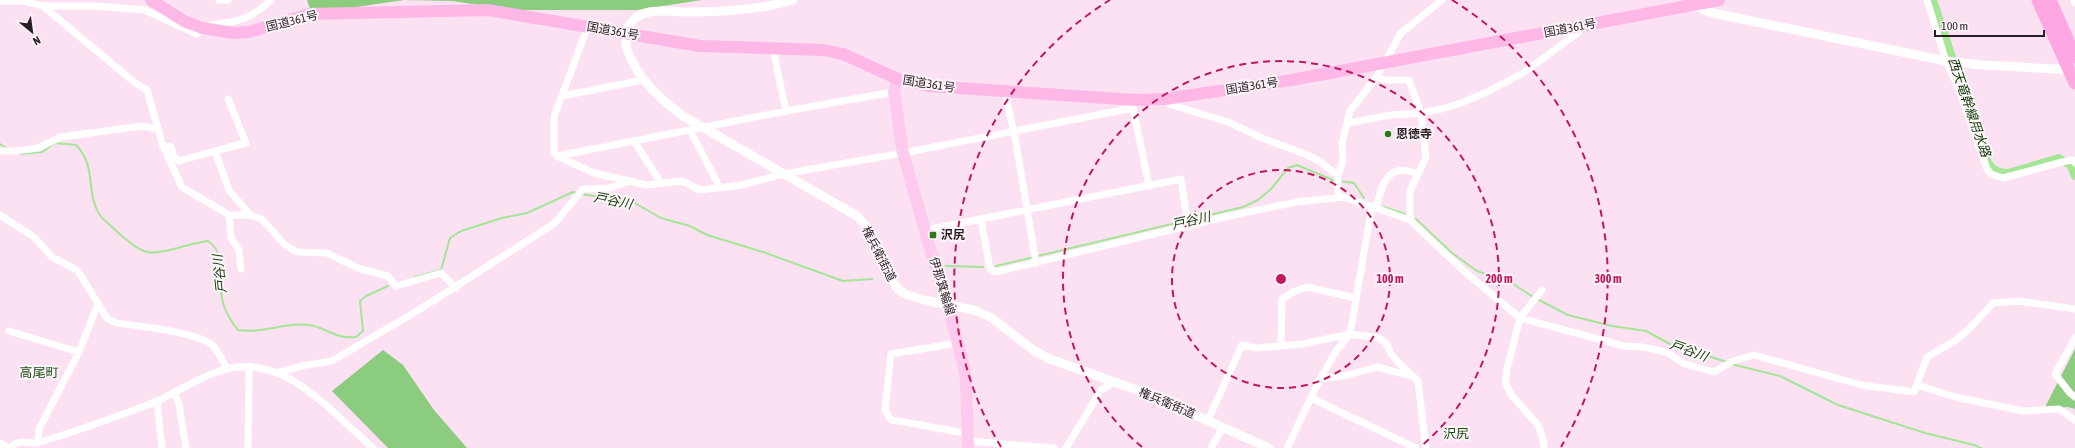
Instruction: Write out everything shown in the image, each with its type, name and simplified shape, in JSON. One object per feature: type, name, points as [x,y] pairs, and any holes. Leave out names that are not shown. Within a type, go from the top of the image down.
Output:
[{"type":"highway","name":"国道361号","points":[[151,0],[184,21],[202,28],[234,33],[249,32],[310,14],[488,10],[625,32],[700,46],[824,50],[843,54],[898,79],[928,86],[1135,104],[1292,80],[1719,0]]},
{"type":"highway","points":[[2038,0],[2075,83]]},
{"type":"highway","points":[[2050,0],[2075,57]]},
{"type":"main road","name":"伊那箕輪線","points":[[898,79],[894,92],[903,153],[948,304],[966,380],[967,441]]},
{"type":"street","points":[[0,1],[23,1],[43,6],[95,6],[145,10],[197,34],[202,28],[209,24],[232,22],[259,12],[272,0]]},
{"type":"street","points":[[625,32],[633,20],[644,13],[656,11],[694,12],[754,8],[793,0]]},
{"type":"street","points":[[1338,197],[1338,176],[1343,161],[1342,143],[1350,111],[1377,76],[1401,33],[1442,0]]},
{"type":"street","points":[[1927,0],[1946,61],[1958,87],[1982,160],[1991,174],[2003,178],[2066,161],[2073,160],[2075,163]]},
{"type":"street","points":[[1696,5],[1708,12],[1946,61],[1982,65],[2075,71]]},
{"type":"street","points":[[43,6],[134,82],[147,90],[163,146],[182,187],[229,215],[250,214],[262,219],[284,244],[297,252],[327,253],[358,268],[388,276],[396,286],[441,273],[456,288]]},
{"type":"street","points":[[588,26],[554,117],[554,152],[557,156],[594,172],[645,185],[682,181],[700,190],[720,188],[742,185],[784,174],[903,153],[1135,104],[1149,186]]},
{"type":"street","points":[[1348,123],[1391,115],[1421,113],[1442,109],[1487,92],[1523,73],[1579,32],[1581,26]]},
{"type":"street","name":"権兵衛街道","points":[[625,32],[627,49],[642,80],[666,103],[683,116],[857,216],[867,227],[887,274],[898,289],[905,294],[924,300],[974,310],[992,318],[1033,350],[1050,359],[1148,394],[1269,448]]},
{"type":"street","points":[[773,49],[786,111]]},
{"type":"street","points":[[1377,76],[1384,80],[1409,80],[1421,113],[1426,157],[1417,174],[1409,197],[1410,220]]},
{"type":"street","points":[[562,96],[642,80]]},
{"type":"street","points":[[557,156],[786,111],[894,92]]},
{"type":"street","points":[[1005,92],[1036,260]]},
{"type":"street","points":[[163,146],[171,147],[174,157],[180,161],[246,143],[228,99]]},
{"type":"street","points":[[1165,99],[1169,104],[1228,122],[1262,138],[1305,154],[1321,162],[1338,176]]},
{"type":"street","points":[[0,151],[17,151],[38,148],[61,137],[131,127],[142,126],[157,129]]},
{"type":"street","points":[[690,130],[720,188]]},
{"type":"street","points":[[634,141],[661,183]]},
{"type":"street","points":[[215,151],[229,190],[250,214]]},
{"type":"street","points":[[1287,448],[1320,379],[1336,352],[1350,334],[1374,207],[1382,183],[1386,178],[1399,171],[1411,171],[1417,174]]},
{"type":"street","points":[[926,230],[1181,180],[1188,224]]},
{"type":"street","points":[[276,372],[332,361],[456,288],[555,223],[579,194],[592,188],[609,188],[630,181]]},
{"type":"street","points":[[981,219],[990,269],[996,272],[1036,260],[1188,224],[1296,202],[1338,197],[1374,207],[1410,220],[1465,272],[1520,318],[1624,346],[1642,347],[1666,352],[1685,364],[1714,372],[1730,363],[1754,355],[1817,374],[1861,385],[1914,392],[1918,385],[1927,356],[1956,340],[1993,304],[2019,301],[2075,309]]},
{"type":"street","points":[[0,215],[34,237],[52,257],[78,271],[107,318],[116,323],[182,334],[203,340],[214,346],[227,368]]},
{"type":"street","points":[[229,215],[231,238],[239,250],[241,269]]},
{"type":"street","points":[[1281,345],[1282,299],[1295,291],[1307,287],[1356,298]]},
{"type":"street","points":[[1539,293],[1520,318],[1505,383],[1512,396],[1538,425],[1543,439],[1544,448]]},
{"type":"street","points":[[38,443],[39,429],[79,352],[98,304]]},
{"type":"street","points":[[9,331],[79,352]]},
{"type":"street","points":[[1208,420],[1242,345],[1258,348],[1303,344],[1350,334],[1379,338],[1387,344],[1392,354],[1400,364],[1418,381],[1426,448]]},
{"type":"street","points":[[2075,338],[2055,374],[2075,396]]},
{"type":"street","points":[[958,343],[891,354],[885,410],[891,420],[916,423],[940,430],[967,441],[1054,448]]},
{"type":"street","points":[[248,448],[249,366]]},
{"type":"street","points":[[0,444],[8,448],[19,441],[38,443],[157,401],[227,368],[249,366],[276,372],[304,386],[373,448]]},
{"type":"street","points":[[1320,379],[1348,375],[1377,367],[1414,377]]},
{"type":"street","points":[[1066,448],[1101,390],[1115,382]]},
{"type":"street","points":[[1918,385],[1955,398],[2023,411],[2059,409],[2075,420]]},
{"type":"street","points":[[174,392],[179,404],[186,448]]},
{"type":"street","points":[[1310,398],[1416,448]]},
{"type":"street","points":[[157,401],[162,448]]},
{"type":"street","points":[[1211,448],[1223,427]]},
{"type":"green space","points":[[307,0],[404,0],[336,10],[310,9]]},
{"type":"green space","points":[[405,0],[702,0],[637,10],[512,10],[452,1]]},
{"type":"green space","points":[[2075,349],[2075,409],[2068,407],[2044,409]]},
{"type":"green space","points":[[383,350],[403,365],[434,410],[467,448],[388,448],[332,391]]},
{"type":"waterway","name":"西天竜幹線用水路","points":[[1933,0],[1974,123]]},
{"type":"waterway","name":"戸谷川","points":[[21,154],[42,152],[55,143],[76,145],[87,162],[93,200],[102,218],[127,241],[139,249],[150,252],[158,252],[208,241],[218,253],[221,267],[221,291],[223,303],[228,315],[238,330],[247,331],[291,325],[309,325],[336,335],[356,337],[363,331],[360,301],[366,296],[388,286]]},
{"type":"waterway","name":"戸谷川","points":[[0,144],[6,148]]},
{"type":"waterway","name":"西天竜幹線用水路","points":[[1986,157],[1991,167],[1997,171],[2008,173],[2059,158],[2071,166],[2075,176]]},
{"type":"waterway","name":"戸谷川","points":[[996,266],[1243,207],[1258,200],[1271,189],[1288,168],[1297,165],[1333,180],[1354,183],[1364,198]]},
{"type":"waterway","name":"戸谷川","points":[[415,277],[441,270],[450,238],[461,231],[502,218],[527,213],[573,192],[576,193]]},
{"type":"waterway","name":"戸谷川","points":[[581,194],[633,202],[661,218],[690,226],[707,235],[763,252],[843,281],[872,279]]},
{"type":"waterway","name":"戸谷川","points":[[1384,207],[1405,214]]},
{"type":"waterway","name":"戸谷川","points":[[1416,219],[1452,253],[1477,271],[1512,283],[1533,297]]},
{"type":"waterway","name":"戸谷川","points":[[946,266],[983,267]]},
{"type":"waterway","name":"戸谷川","points":[[1537,299],[1568,315],[1612,326],[1646,331],[1670,344],[1727,362]]},
{"type":"waterway","name":"戸谷川","points":[[1731,364],[1780,376],[1838,405],[1925,433],[1981,448]]},
{"type":"place","name":"恩徳寺","points":[[1388,134]]},
{"type":"place","name":"沢尻","points":[[933,235]]},
{"type":"district","name":"高尾町","points":[[39,372]]},
{"type":"district","name":"沢尻","points":[[1456,433]]}]
